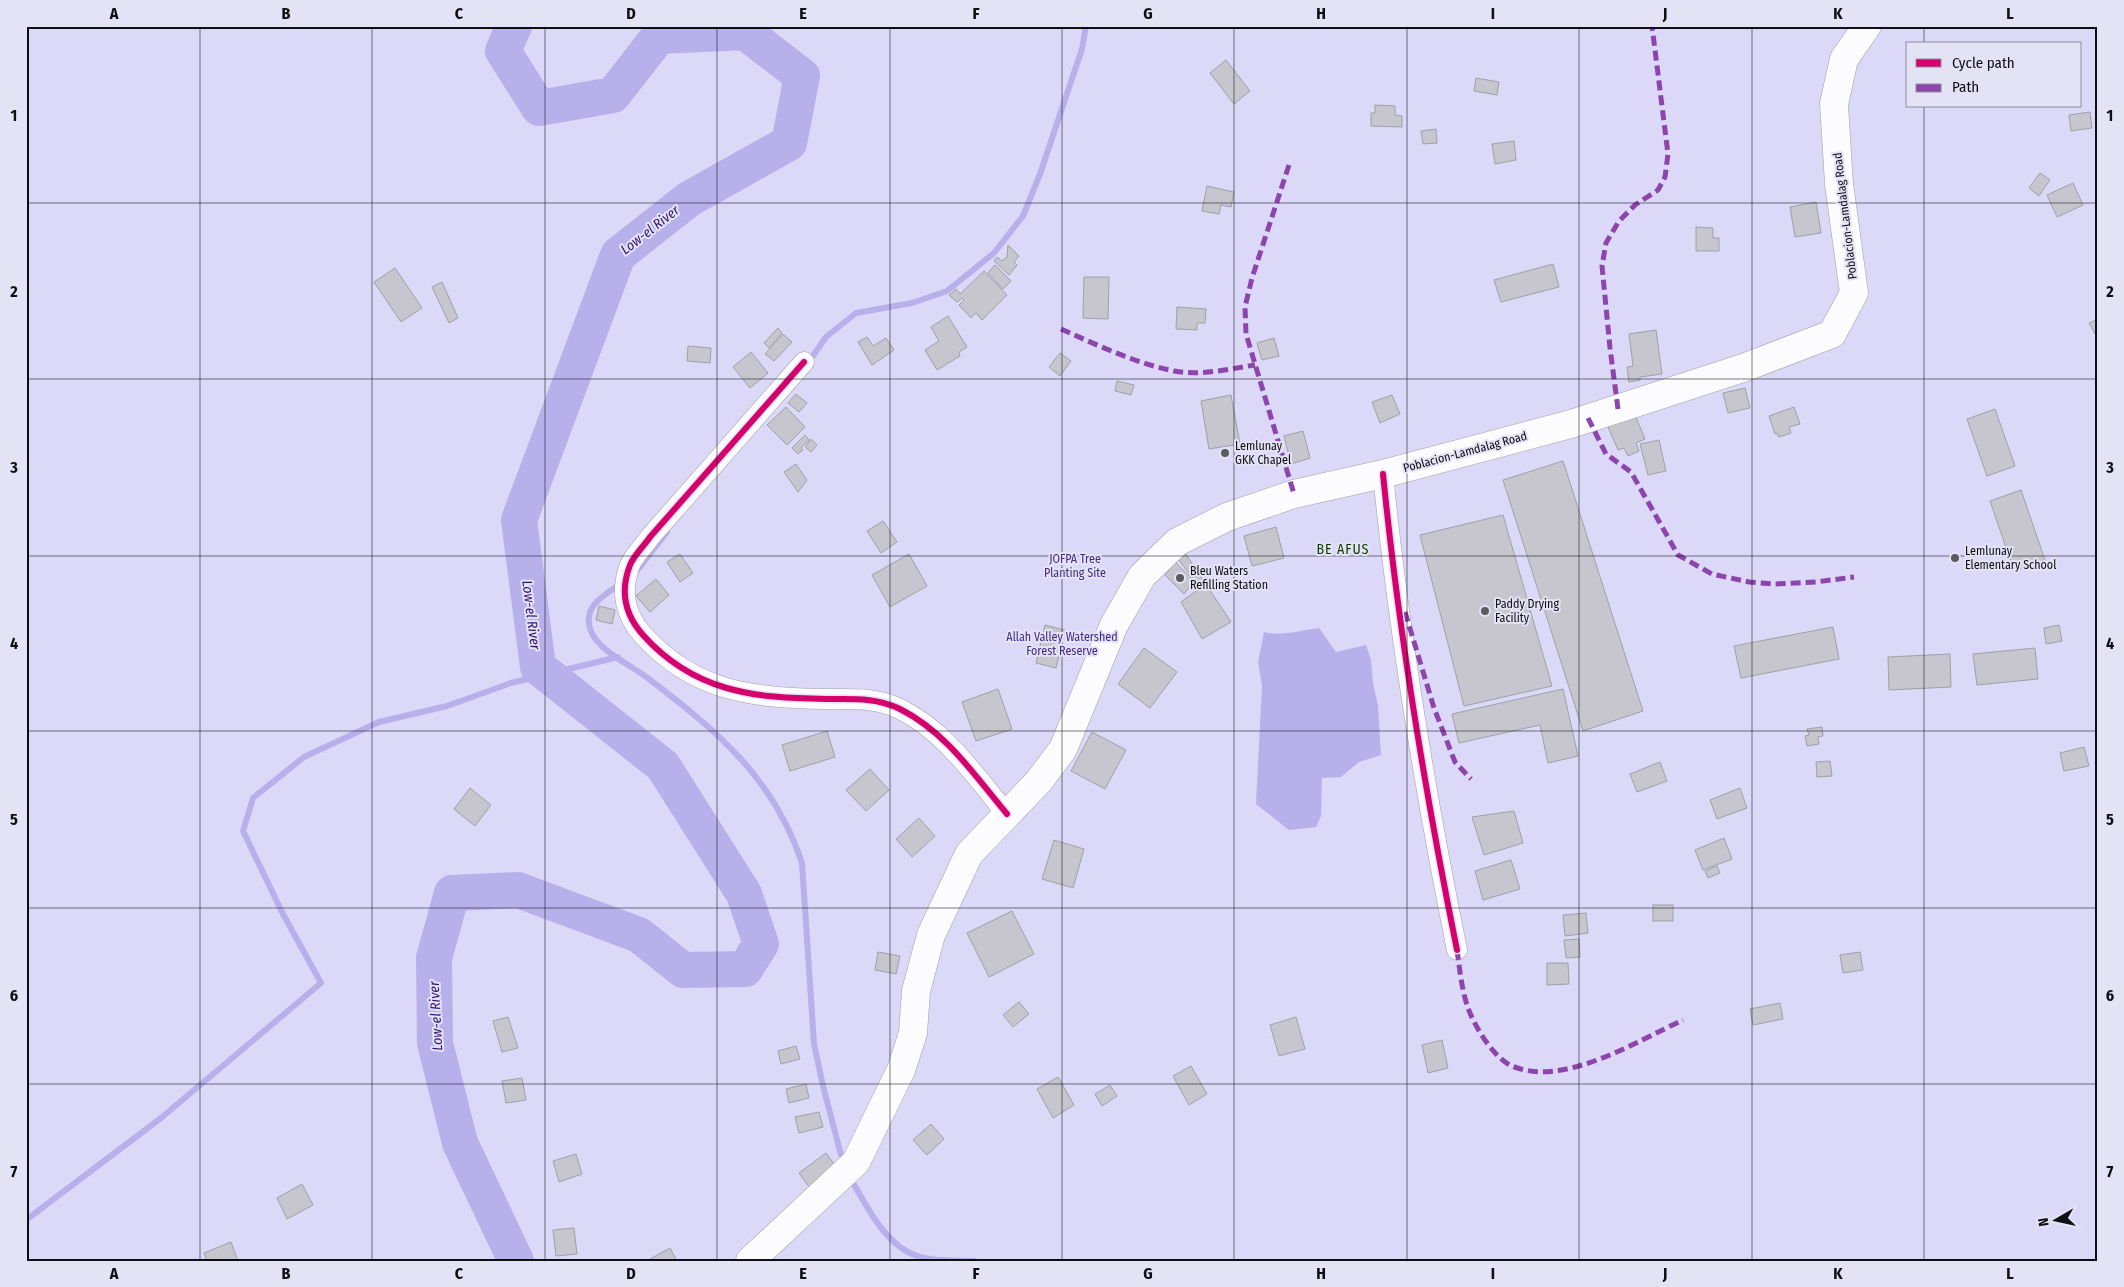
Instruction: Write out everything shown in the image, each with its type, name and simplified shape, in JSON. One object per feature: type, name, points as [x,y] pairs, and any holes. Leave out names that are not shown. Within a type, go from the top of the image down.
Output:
[{"type":"main road","name":"Poblacion-Lamdalag Road","points":[[750,1261],[856,1162],[901,1070],[913,1033],[916,991],[931,934],[969,854],[1039,781],[1063,749],[1119,617],[1142,576],[1178,542],[1227,517],[1294,494],[1383,474],[1571,424],[1743,368],[1832,334],[1854,293],[1839,184],[1834,104],[1844,59],[1867,26]]},
{"type":"street","points":[[804,362],[650,537],[630,565],[626,608],[635,626],[656,649],[678,667],[712,683],[753,695],[775,698],[870,699],[899,708],[928,725],[951,747],[1007,814]]},
{"type":"street","points":[[1383,474],[1394,584],[1414,717],[1435,841],[1457,950]]},
{"type":"green space","name":"Allah Valley Watershed Forest Reserve","points":[[26,26],[2098,26],[2098,1261],[26,1261]]},
{"type":"shaded area","points":[[1319,628],[1336,652],[1366,645],[1371,660],[1378,706],[1381,755],[1359,762],[1341,777],[1322,778],[1321,816],[1316,827],[1289,830],[1256,804],[1262,686],[1258,662],[1264,632],[1284,633]]},
{"type":"building","points":[[1226,60],[1250,91],[1234,104],[1210,73]]},
{"type":"building","points":[[1476,78],[1499,82],[1497,95],[1474,91]]},
{"type":"building","points":[[1375,105],[1395,106],[1395,115],[1402,116],[1402,127],[1371,126],[1371,113],[1375,113]]},
{"type":"building","points":[[2090,112],[2092,128],[2071,131],[2069,115]]},
{"type":"building","points":[[1436,129],[1437,143],[1423,144],[1421,131]]},
{"type":"building","points":[[1514,141],[1516,160],[1495,164],[1492,144]]},
{"type":"building","points":[[2040,173],[2050,180],[2039,196],[2029,188]]},
{"type":"building","points":[[2073,183],[2083,205],[2057,217],[2047,195]]},
{"type":"building","points":[[1207,186],[1234,192],[1231,207],[1221,205],[1219,214],[1202,211]]},
{"type":"building","points":[[1816,202],[1821,233],[1795,237],[1790,207]]},
{"type":"building","points":[[1696,227],[1713,228],[1713,238],[1719,238],[1719,251],[1696,251]]},
{"type":"building","points":[[1008,245],[1019,256],[1014,262],[1017,265],[1009,275],[994,261],[997,257],[1002,261],[1007,257]]},
{"type":"building","points":[[1553,264],[1559,287],[1501,302],[1494,280]]},
{"type":"building","points":[[995,265],[1011,281],[1003,289],[988,273]]},
{"type":"building","points":[[395,268],[422,308],[401,322],[374,282]]},
{"type":"building","points":[[984,271],[1007,295],[982,320],[976,313],[971,318],[959,305],[964,300],[962,298],[957,302],[949,295],[956,289],[960,294]]},
{"type":"building","points":[[1084,277],[1109,277],[1108,319],[1083,318]]},
{"type":"building","points":[[442,282],[458,318],[449,323],[432,287]]},
{"type":"building","points":[[1177,307],[1206,309],[1205,323],[1197,323],[1197,330],[1176,329]]},
{"type":"building","points":[[948,316],[967,347],[959,352],[960,356],[937,370],[925,350],[939,341],[931,327]]},
{"type":"building","points":[[2098,319],[2098,339],[2089,323]]},
{"type":"building","points":[[778,328],[782,333],[769,348],[764,343]]},
{"type":"building","points":[[1656,330],[1662,374],[1640,377],[1640,380],[1629,382],[1627,367],[1633,366],[1629,334]]},
{"type":"building","points":[[783,334],[792,342],[774,361],[765,354]]},
{"type":"building","points":[[867,337],[873,346],[886,338],[894,350],[872,365],[858,342]]},
{"type":"building","points":[[1274,338],[1279,356],[1262,360],[1257,343]]},
{"type":"building","points":[[688,346],[711,348],[710,363],[687,361]]},
{"type":"building","points":[[751,352],[768,373],[750,388],[733,367]]},
{"type":"building","points":[[1060,353],[1071,361],[1060,376],[1049,367]]},
{"type":"building","points":[[1117,381],[1134,385],[1131,395],[1115,391]]},
{"type":"building","points":[[1745,388],[1750,408],[1728,413],[1723,393]]},
{"type":"building","points":[[796,394],[807,403],[799,412],[788,403]]},
{"type":"building","points":[[1231,395],[1240,444],[1209,449],[1201,401]]},
{"type":"building","points":[[1392,395],[1400,414],[1380,423],[1372,402]]},
{"type":"building","points":[[786,407],[805,427],[787,445],[767,425]]},
{"type":"building","points":[[1794,407],[1800,424],[1789,427],[1791,433],[1779,437],[1777,433],[1775,434],[1769,416]]},
{"type":"building","points":[[1995,409],[2015,466],[1987,476],[1967,419]]},
{"type":"building","points":[[1635,415],[1645,439],[1636,443],[1639,451],[1628,456],[1624,448],[1618,450],[1608,427]]},
{"type":"building","points":[[1303,431],[1310,458],[1291,464],[1284,436]]},
{"type":"building","points":[[805,435],[809,440],[798,454],[792,448]]},
{"type":"building","points":[[811,439],[817,445],[811,452],[805,447]]},
{"type":"building","points":[[1659,440],[1666,471],[1648,475],[1640,444]]},
{"type":"building","points":[[1563,461],[1643,711],[1583,731],[1503,480]]},
{"type":"building","points":[[796,464],[807,480],[798,492],[784,472]]},
{"type":"building","points":[[2021,490],[2045,560],[2014,571],[1990,501]]},
{"type":"building","name":"Paddy Drying Facility","points":[[1503,515],[1552,686],[1464,706],[1420,535]]},
{"type":"building","points":[[883,521],[897,542],[881,553],[867,531]]},
{"type":"building","points":[[1276,527],[1284,558],[1252,566],[1244,536]]},
{"type":"building","points":[[1185,553],[1231,622],[1202,639],[1181,602],[1200,588],[1178,559]]},
{"type":"building","points":[[680,554],[693,573],[680,582],[667,562]]},
{"type":"building","points":[[909,554],[927,586],[890,607],[872,575]]},
{"type":"building","name":"Bleu Waters Refilling Station","points":[[1175,562],[1194,581],[1184,594],[1165,575]]},
{"type":"building","points":[[656,579],[669,595],[650,612],[636,596]]},
{"type":"building","points":[[599,606],[615,610],[612,624],[596,620]]},
{"type":"building","points":[[1045,625],[1065,630],[1056,668],[1036,663]]},
{"type":"building","points":[[2059,625],[2062,641],[2046,644],[2044,628]]},
{"type":"building","points":[[1833,627],[1839,659],[1741,678],[1734,646]]},
{"type":"building","points":[[1144,648],[1177,672],[1150,708],[1118,684]]},
{"type":"building","points":[[2035,648],[2038,679],[1977,685],[1973,654]]},
{"type":"building","points":[[1950,654],[1951,687],[1889,690],[1888,657]]},
{"type":"building","points":[[998,689],[1012,729],[976,741],[962,702]]},
{"type":"building","points":[[1563,689],[1578,756],[1548,763],[1540,725],[1459,743],[1452,714]]},
{"type":"building","points":[[1822,727],[1823,736],[1818,737],[1819,744],[1807,746],[1805,736],[1809,735],[1807,729]]},
{"type":"building","points":[[827,731],[835,757],[790,771],[782,745]]},
{"type":"building","points":[[1092,732],[1126,750],[1105,789],[1071,771]]},
{"type":"building","points":[[2084,747],[2089,766],[2064,771],[2060,753]]},
{"type":"building","points":[[1830,761],[1832,776],[1817,777],[1816,762]]},
{"type":"building","points":[[1660,762],[1667,781],[1637,792],[1630,774]]},
{"type":"building","points":[[870,769],[889,790],[866,811],[846,790]]},
{"type":"building","points":[[470,788],[491,805],[475,826],[454,809]]},
{"type":"building","points":[[1740,788],[1747,808],[1717,819],[1710,800]]},
{"type":"building","points":[[1514,811],[1523,843],[1484,855],[1472,817]]},
{"type":"building","points":[[919,818],[935,836],[912,857],[896,839]]},
{"type":"building","points":[[1724,838],[1732,859],[1703,870],[1695,850]]},
{"type":"building","points":[[1054,840],[1084,849],[1073,888],[1042,879]]},
{"type":"building","points":[[1511,860],[1520,889],[1483,900],[1475,871]]},
{"type":"building","points":[[1717,866],[1720,873],[1708,878],[1705,871]]},
{"type":"building","points":[[1653,905],[1673,905],[1673,921],[1653,921]]},
{"type":"building","points":[[1012,911],[1034,954],[989,977],[967,933]]},
{"type":"building","points":[[1586,913],[1588,933],[1565,936],[1563,915]]},
{"type":"building","points":[[1579,939],[1580,957],[1566,958],[1564,940]]},
{"type":"building","points":[[878,952],[900,956],[896,974],[875,970]]},
{"type":"building","points":[[1860,952],[1863,970],[1843,973],[1840,955]]},
{"type":"building","points":[[1547,963],[1568,963],[1569,984],[1547,985]]},
{"type":"building","points":[[1019,1002],[1029,1014],[1013,1027],[1003,1015]]},
{"type":"building","points":[[1780,1003],[1783,1019],[1753,1025],[1750,1009]]},
{"type":"building","points":[[508,1017],[518,1048],[502,1052],[493,1021]]},
{"type":"building","points":[[1296,1017],[1305,1049],[1279,1056],[1270,1025]]},
{"type":"building","points":[[1442,1040],[1448,1068],[1428,1073],[1422,1045]]},
{"type":"building","points":[[796,1046],[800,1059],[781,1064],[778,1051]]},
{"type":"building","points":[[1191,1066],[1207,1094],[1189,1105],[1173,1076]]},
{"type":"building","points":[[1058,1077],[1074,1105],[1053,1118],[1037,1089]]},
{"type":"building","points":[[522,1078],[526,1100],[506,1103],[502,1081]]},
{"type":"building","points":[[806,1084],[809,1098],[789,1103],[786,1089]]},
{"type":"building","points":[[1110,1085],[1117,1096],[1102,1106],[1095,1094]]},
{"type":"building","points":[[819,1112],[823,1127],[799,1133],[795,1117]]},
{"type":"building","points":[[931,1124],[944,1139],[927,1155],[913,1140]]},
{"type":"building","points":[[826,1153],[837,1168],[810,1188],[799,1173]]},
{"type":"building","points":[[576,1154],[582,1174],[559,1182],[553,1161]]},
{"type":"building","points":[[302,1184],[313,1205],[287,1219],[277,1198]]},
{"type":"building","points":[[574,1228],[577,1254],[556,1256],[553,1230]]},
{"type":"building","points":[[231,1242],[238,1261],[207,1261],[204,1253]]},
{"type":"building","points":[[670,1248],[677,1261],[650,1261],[650,1259]]},
{"type":"waterway","name":"Low-el River","points":[[514,26],[503,51],[539,108],[613,95],[659,36],[745,32],[802,76],[789,143],[689,199],[618,255],[519,520],[538,667],[663,766],[744,894],[761,944],[745,969],[683,970],[639,935],[518,890],[452,893],[434,958],[435,1043],[460,1143],[516,1261]]},
{"type":"waterway","points":[[808,363],[826,337],[856,313],[912,303],[947,291],[994,253],[1023,216],[1040,174],[1082,49],[1086,26]]},
{"type":"waterway","points":[[636,572],[667,532]]},
{"type":"waterway","points":[[622,583],[602,597],[592,608],[589,615],[589,623],[595,638],[608,652],[674,698],[741,759],[776,806],[790,833],[802,863],[814,1044],[841,1155]]},
{"type":"waterway","points":[[26,1220],[161,1118],[321,983],[283,914],[243,831],[253,798],[304,757],[379,722],[447,706],[511,683],[618,657]]},
{"type":"waterway","points":[[852,1181],[878,1224],[896,1244],[906,1251],[931,1259],[975,1261]]},
{"type":"marked path","points":[[1618,409],[1602,266],[1606,243],[1619,221],[1635,205],[1658,190],[1665,177],[1668,154],[1652,26]]},
{"type":"marked path","points":[[1289,165],[1252,278],[1245,307],[1246,334],[1294,494]]},
{"type":"marked path","points":[[1061,329],[1131,358],[1174,371],[1194,373],[1255,365]]},
{"type":"marked path","points":[[1588,418],[1606,454],[1631,472],[1678,555],[1712,574],[1749,582],[1775,584],[1816,582],[1854,577]]},
{"type":"marked path","points":[[1405,612],[1434,708],[1455,762],[1471,779]]},
{"type":"marked path","points":[[1457,950],[1463,990],[1473,1020],[1493,1051],[1512,1066],[1532,1071],[1554,1071],[1576,1067],[1622,1050],[1683,1020]]},
{"type":"cycle path","points":[[804,362],[650,537],[634,558],[625,584],[628,611],[643,635],[663,654],[683,669],[704,680],[727,688],[774,697],[854,699],[882,702],[900,709],[932,730],[946,742],[1007,814]]},
{"type":"cycle path","points":[[1383,474],[1389,534],[1414,713],[1434,832],[1457,950]]},
{"type":"place","name":"Lemlunay GKK Chapel","points":[[1225,453]]},
{"type":"place","name":"Lemlunay Elementary School","points":[[1955,558]]},
{"type":"place","name":"Bleu Waters Refilling Station","points":[[1180,578]]},
{"type":"place","name":"Paddy Drying Facility","points":[[1485,611]]},
{"type":"district","name":"BE AFUS","points":[[1343,549]]},
{"type":"park label","name":"JOFPA Tree Planting Site","points":[[1075,566]]}]
